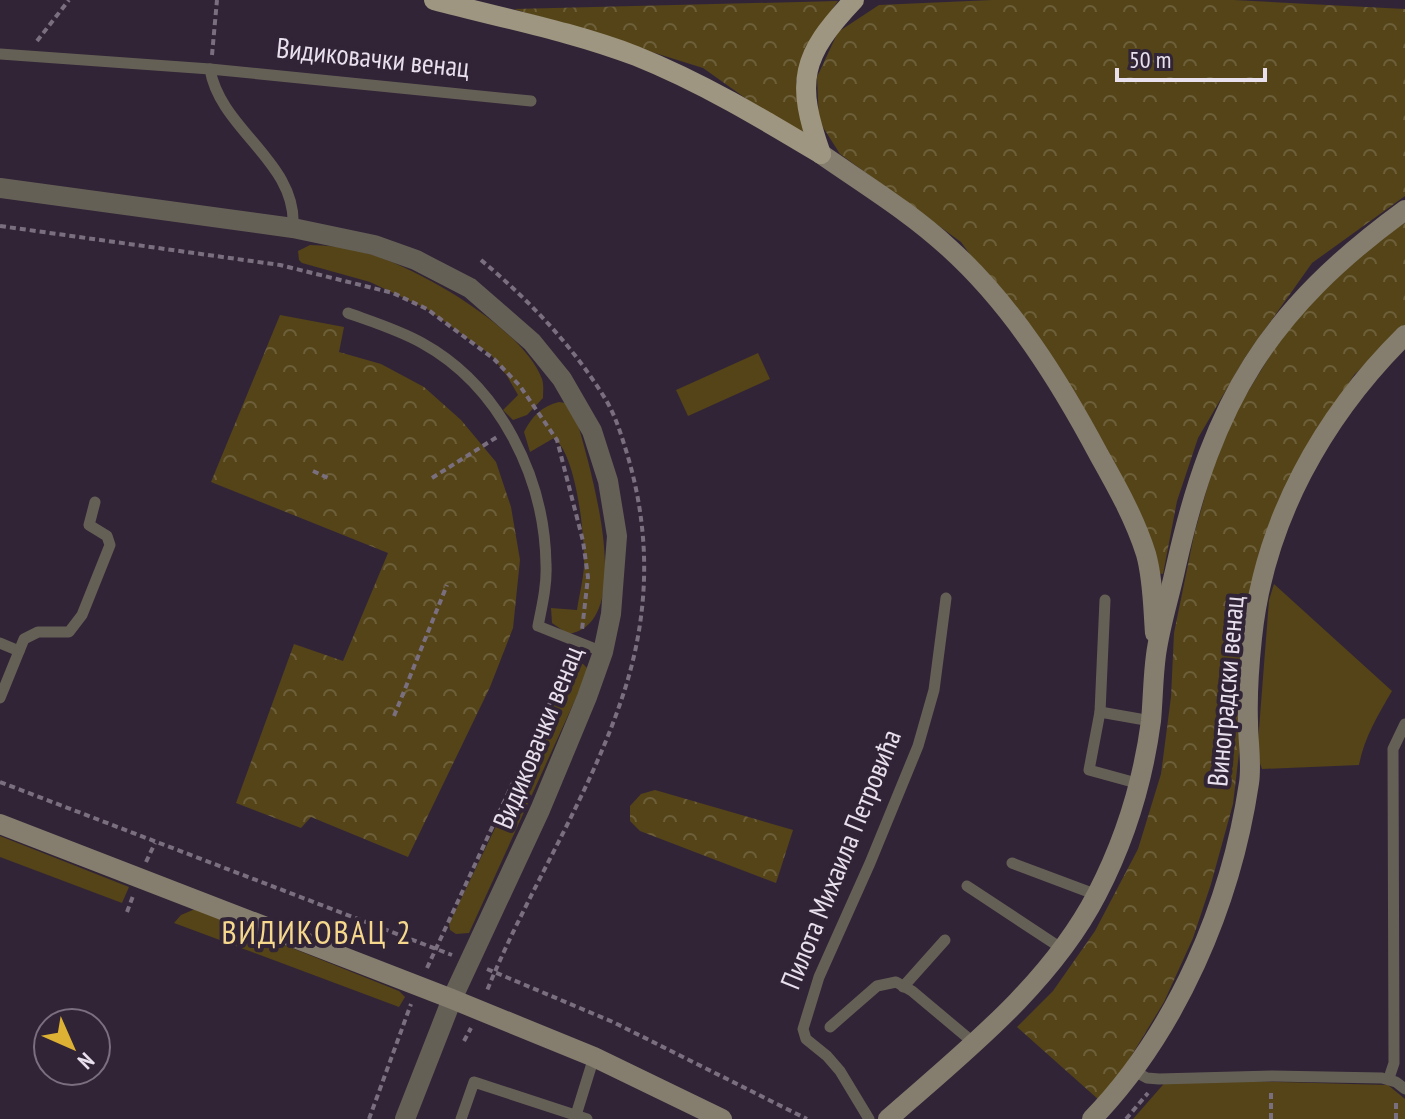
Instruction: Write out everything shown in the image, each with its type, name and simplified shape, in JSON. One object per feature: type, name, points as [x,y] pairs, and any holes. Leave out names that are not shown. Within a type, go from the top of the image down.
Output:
[{"type":"main road","points":[[434,0],[634,55],[706,89],[821,154],[908,215],[980,277],[1033,345],[1089,436],[1129,510],[1150,571],[1156,653],[1151,721],[1140,784],[1127,824],[1097,895],[1061,948],[1012,1007],[888,1119]]},
{"type":"main road","points":[[821,154],[806,109],[807,72],[825,32],[854,0]]},
{"type":"main road","points":[[1156,653],[1197,482],[1221,422],[1252,362],[1314,285],[1355,247],[1405,210]]},
{"type":"main road","name":"Виноградски венац","points":[[1092,1119],[1134,1071],[1188,980],[1214,916],[1249,780],[1247,696],[1252,637],[1261,587],[1278,525],[1327,427],[1377,362],[1405,335]]},
{"type":"main road","points":[[0,824],[594,1057],[722,1119]]},
{"type":"street","name":"Видиковачки венац","points":[[0,188],[293,228],[394,251],[462,283],[532,342],[562,379],[592,431],[614,507],[617,564],[603,652],[540,810],[452,999],[405,1119]]},
{"type":"lane","name":"Видиковачки венац","points":[[1,56],[26,55],[210,69],[531,101]]},
{"type":"lane","points":[[210,69],[219,97],[289,192],[294,213],[293,228]]},
{"type":"lane","points":[[348,313],[405,335],[438,353],[478,389],[509,430],[526,463],[542,521],[547,566],[538,626],[603,652]]},
{"type":"lane","points":[[0,698],[24,639],[33,633],[64,634],[78,622],[110,545],[107,536],[89,525],[95,502]]},
{"type":"lane","name":"Пилота Михаила Петровића","points":[[869,1119],[840,1071],[806,1039],[803,1029],[819,977],[918,746],[934,690],[946,598]]},
{"type":"lane","points":[[1105,600],[1100,712],[1089,770],[1140,784]]},
{"type":"lane","points":[[0,643],[19,651]]},
{"type":"lane","points":[[1100,712],[1151,721]]},
{"type":"lane","points":[[1389,1078],[1394,1063],[1393,749],[1405,724]]},
{"type":"lane","points":[[1012,863],[1097,895]]},
{"type":"lane","points":[[967,886],[1061,948]]},
{"type":"lane","points":[[903,987],[945,940]]},
{"type":"lane","points":[[830,1027],[877,986],[896,982],[974,1043]]},
{"type":"lane","points":[[461,1119],[474,1082],[581,1117],[594,1057]]},
{"type":"lane","points":[[1134,1071],[1147,1078],[1159,1079],[1272,1076],[1389,1078],[1405,1089]]},
{"type":"path","points":[[26,55],[69,0]]},
{"type":"path","points":[[210,69],[217,0]]},
{"type":"path","points":[[0,226],[280,265]]},
{"type":"path","points":[[432,478],[509,430]]},
{"type":"path","points":[[313,471],[328,478]]},
{"type":"path","points":[[394,716],[447,585]]},
{"type":"path","points":[[425,973],[578,642]]},
{"type":"path","points":[[0,782],[458,957]]},
{"type":"path","points":[[145,865],[155,843]]},
{"type":"path","points":[[486,993],[540,882]]},
{"type":"path","points":[[127,912],[136,886]]},
{"type":"path","points":[[479,965],[613,1022],[804,1118]]},
{"type":"path","points":[[369,1119],[412,1002]]},
{"type":"path","points":[[464,1041],[471,1028]]},
{"type":"path","points":[[1271,1119],[1272,1076]]},
{"type":"path","points":[[1126,1119],[1159,1079]]},
{"type":"green space","points":[[992,0],[1234,0],[1405,9],[1405,196],[1312,263],[1246,356],[1198,438],[1177,501],[1163,574],[1156,573],[1038,348],[961,242],[840,154],[819,121],[817,77],[838,32],[879,5]]},
{"type":"green space","points":[[838,1],[809,43],[796,82],[813,146],[703,68],[514,9]]},
{"type":"green space","points":[[1405,220],[1405,327],[1354,375],[1296,466],[1241,690],[1239,753],[1233,804],[1193,938],[1164,1002],[1127,1063],[1099,1100],[1017,1027],[1053,991],[1095,931],[1138,849],[1161,774],[1171,697],[1174,633],[1194,535],[1212,471],[1236,411],[1279,341],[1326,283]]},
{"type":"green space","points":[[310,245],[347,248],[381,258],[463,300],[513,339],[531,359],[542,379],[543,398],[527,415],[513,420],[503,410],[518,395],[491,355],[427,309],[370,282],[302,263],[298,251]]},
{"type":"green space","points":[[280,315],[344,327],[339,352],[381,364],[424,387],[461,420],[496,462],[511,507],[520,560],[513,628],[490,687],[408,857],[311,817],[301,828],[236,803],[294,644],[343,661],[388,553],[211,482]]},
{"type":"green space","points":[[758,353],[770,379],[688,416],[676,390]]},
{"type":"green space","points":[[559,402],[566,403],[575,414],[581,435],[597,500],[605,571],[601,601],[589,623],[568,634],[552,623],[551,608],[577,610],[582,583],[583,537],[574,479],[569,462],[554,438],[530,452],[524,432],[538,412]]},
{"type":"green space","points":[[1274,584],[1392,691],[1368,736],[1359,765],[1262,769],[1257,755],[1269,600]]},
{"type":"green space","points":[[577,663],[587,668],[586,676],[469,933],[456,934],[450,930],[449,924]]},
{"type":"green space","points":[[655,790],[793,830],[776,883],[640,831],[630,821],[630,806],[641,794]]},
{"type":"green space","points":[[0,836],[129,887],[122,903],[0,857]]},
{"type":"green space","points":[[195,909],[399,991],[405,997],[399,1007],[174,923],[181,915]]},
{"type":"green space","points":[[1168,1079],[1388,1085],[1405,1099],[1405,1119],[1133,1119]]},
{"type":"district","name":"ВИДИКОВАЦ 2","points":[[317,932]]}]
